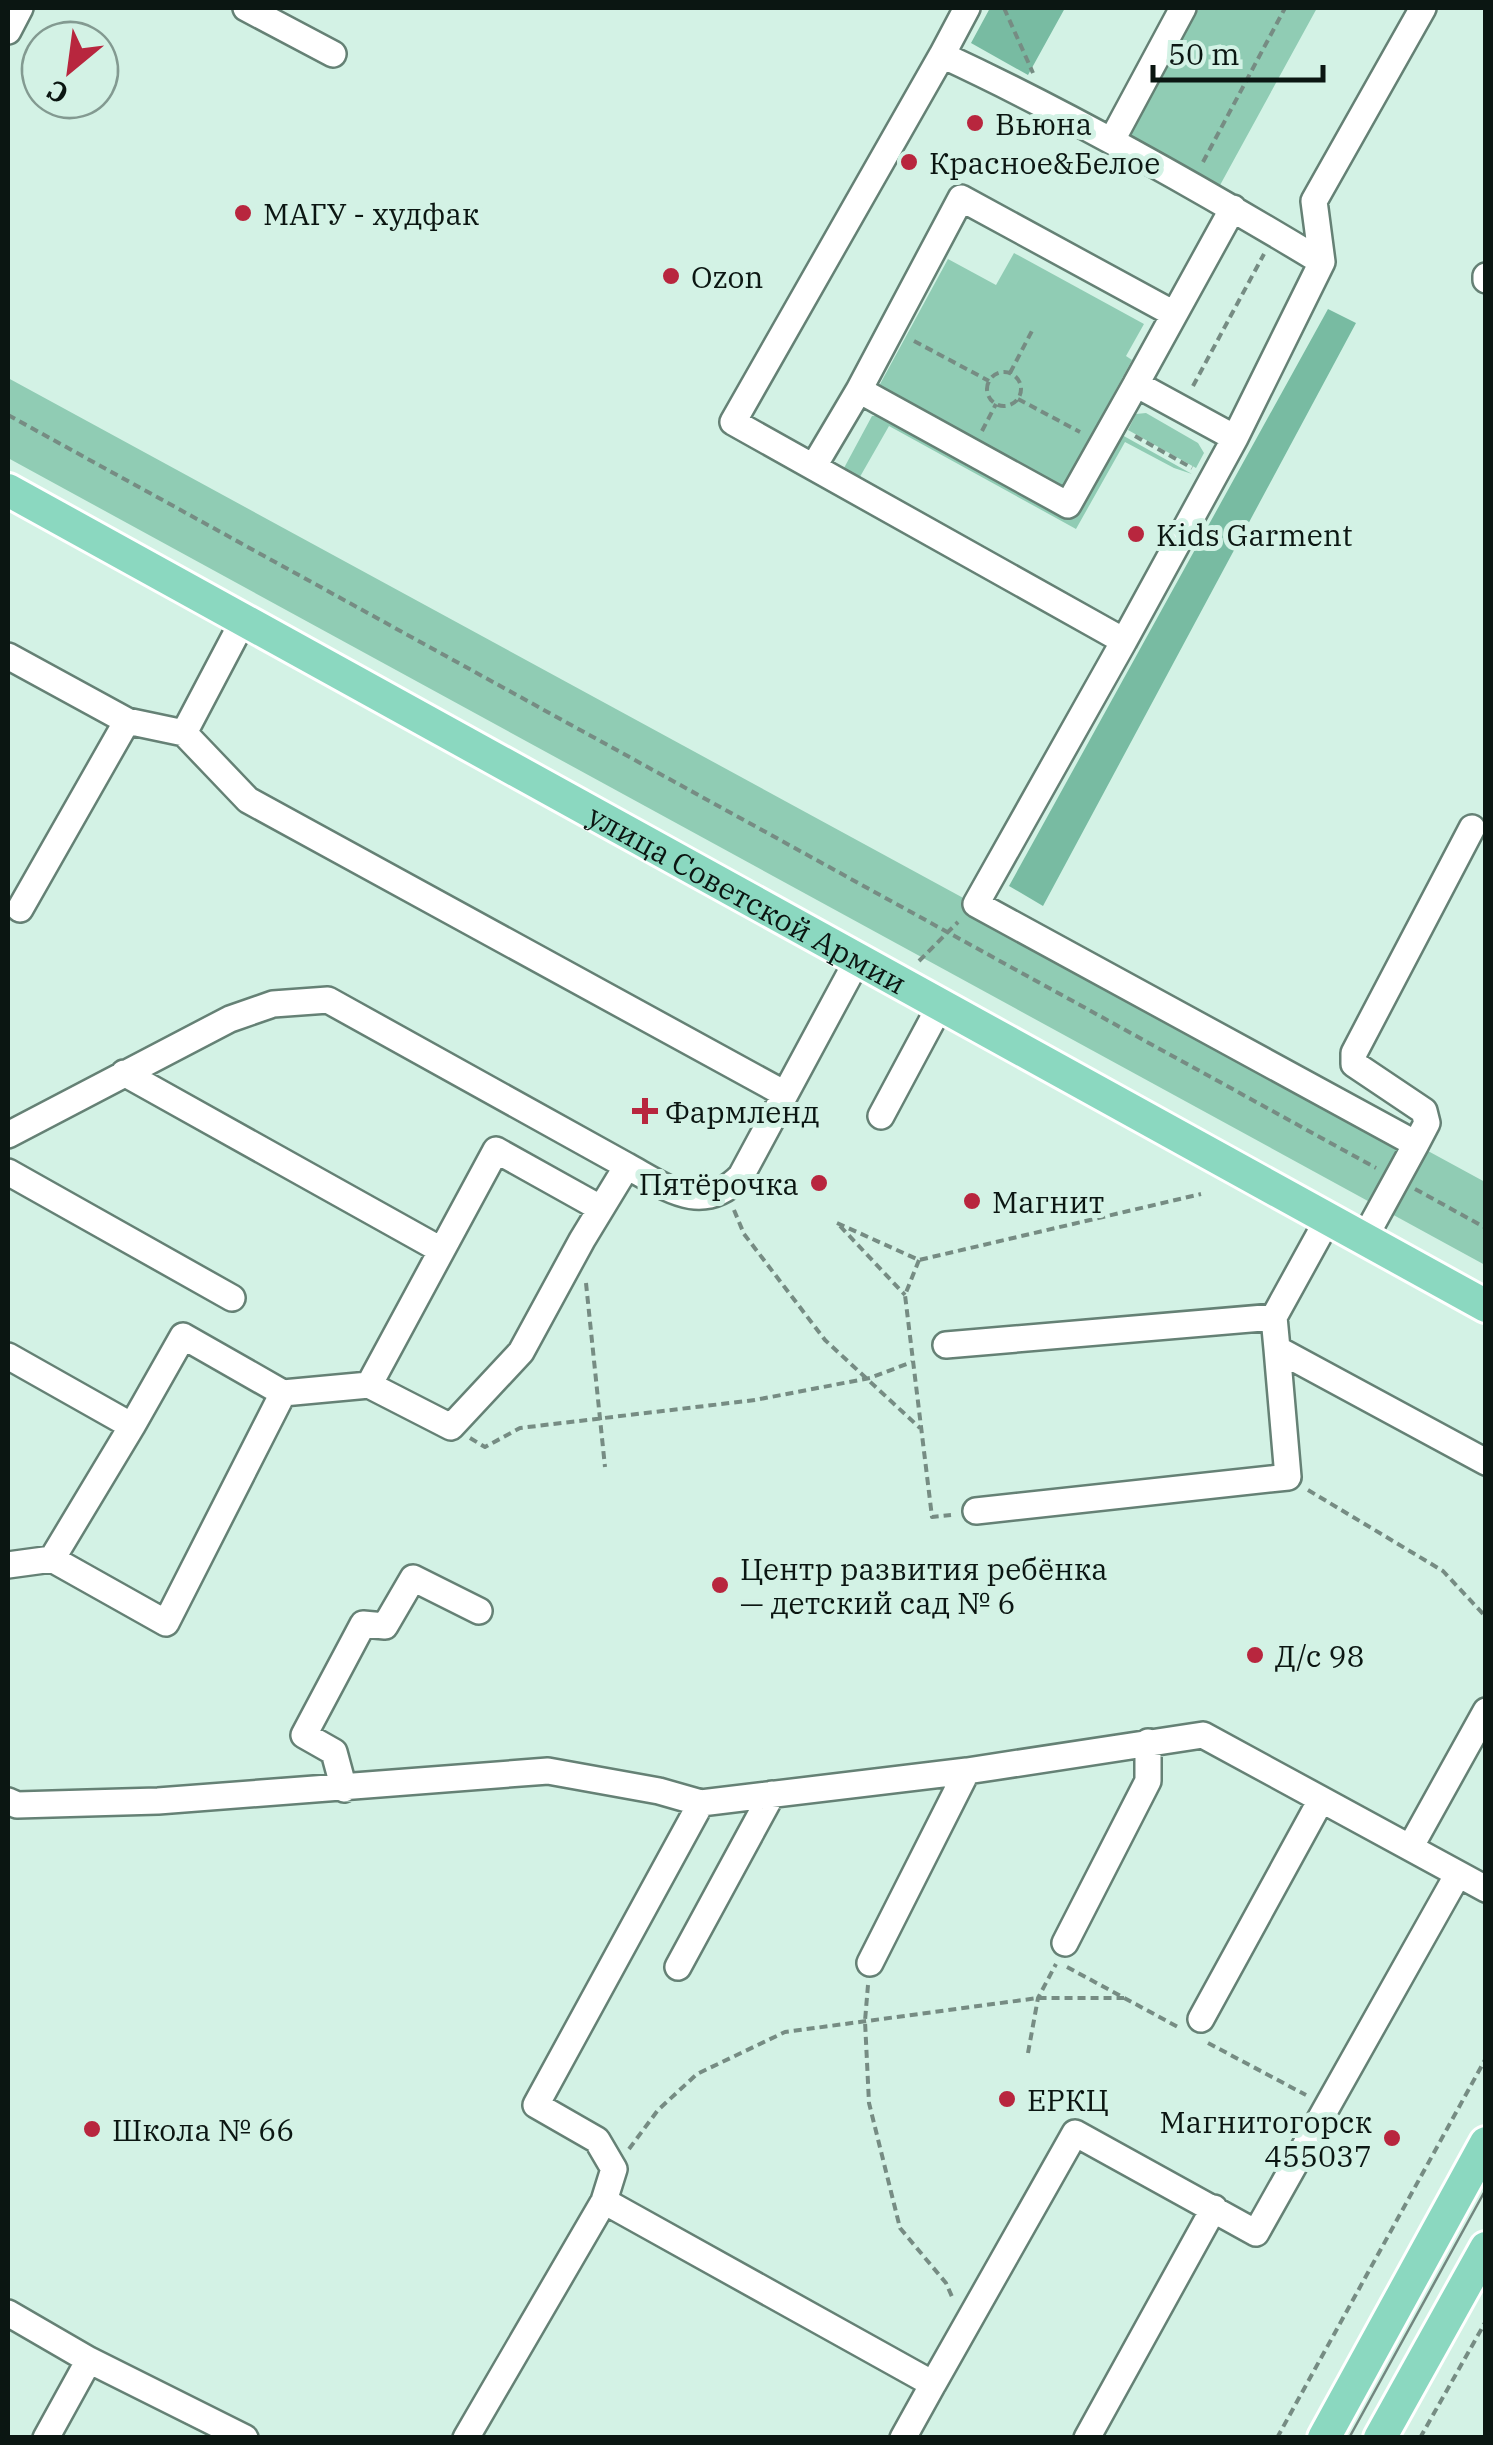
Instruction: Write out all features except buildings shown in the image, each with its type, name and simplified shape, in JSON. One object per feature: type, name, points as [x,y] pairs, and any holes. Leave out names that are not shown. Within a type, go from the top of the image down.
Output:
[{"type":"main road","name":"улица Советской Армии","points":[[8,490],[1486,1306]]},
{"type":"main road","points":[[1324,2438],[1486,2144]]},
{"type":"main road","points":[[1380,2438],[1482,2262]]},
{"type":"lane","points":[[8,31],[20,8]]},
{"type":"lane","points":[[246,8],[333,54]]},
{"type":"lane","points":[[967,8],[733,422],[1124,642]]},
{"type":"lane","points":[[1112,140],[1183,8]]},
{"type":"lane","points":[[1416,1144],[976,904],[1235,438],[1322,262],[1314,202],[1423,8]]},
{"type":"lane","points":[[942,55],[1047,104],[1322,262]]},
{"type":"lane","points":[[814,466],[961,198],[1174,314]]},
{"type":"lane","points":[[858,390],[1068,504],[1102,431],[1136,384],[1233,208]]},
{"type":"lane","points":[[1136,384],[1235,438]]},
{"type":"lane","points":[[184,733],[244,619]]},
{"type":"lane","points":[[8,656],[127,720],[184,733],[248,800],[785,1094]]},
{"type":"lane","points":[[20,910],[127,720]]},
{"type":"lane","points":[[1364,1240],[1427,1122],[1424,1111],[1354,1064],[1354,1053],[1472,828]]},
{"type":"lane","points":[[8,1135],[230,1019],[273,1004],[328,1000],[674,1192],[697,1198],[726,1192],[741,1176],[858,959]]},
{"type":"lane","points":[[881,1116],[940,1004]]},
{"type":"lane","points":[[124,1072],[441,1250]]},
{"type":"lane","points":[[369,1385],[496,1150],[600,1208]]},
{"type":"lane","points":[[52,1559],[183,1336],[283,1393],[369,1385],[451,1427],[521,1352],[627,1166]]},
{"type":"lane","points":[[8,1172],[232,1298]]},
{"type":"lane","points":[[976,1511],[1288,1477],[1274,1317],[1328,1219]]},
{"type":"lane","points":[[946,1345],[1274,1317]]},
{"type":"lane","points":[[1276,1349],[1486,1462]]},
{"type":"lane","points":[[8,1356],[132,1426]]},
{"type":"lane","points":[[8,1565],[52,1559],[166,1623],[283,1393]]},
{"type":"lane","points":[[344,1789],[334,1752],[304,1735],[362,1624],[386,1626],[413,1578],[480,1610]]},
{"type":"lane","points":[[1410,1846],[1486,1710]]},
{"type":"lane","points":[[8,1801],[17,1805],[158,1802],[548,1772],[659,1791],[701,1803],[967,1771],[1203,1735],[1486,1890]]},
{"type":"lane","points":[[1065,1943],[1148,1782],[1148,1742]]},
{"type":"lane","points":[[870,1963],[967,1771]]},
{"type":"lane","points":[[678,1966],[772,1794]]},
{"type":"lane","points":[[1201,2019],[1321,1800]]},
{"type":"lane","points":[[466,2438],[604,2201],[614,2170],[597,2140],[536,2106],[701,1803]]},
{"type":"lane","points":[[903,2438],[1075,2132],[1256,2234],[1458,1874]]},
{"type":"lane","points":[[604,2201],[933,2384]]},
{"type":"lane","points":[[1087,2438],[1214,2208]]},
{"type":"lane","points":[[8,2313],[89,2360],[245,2438]]},
{"type":"lane","points":[[46,2438],[89,2360]]},
{"type":"path","points":[[1004,8],[1047,104]]},
{"type":"path","points":[[1191,184],[1285,8]]},
{"type":"path","points":[[1181,408],[1275,234]]},
{"type":"path","points":[[1010,373],[1034,327]]},
{"type":"path","points":[[906,336],[988,381]]},
{"type":"path","points":[[1000,372],[1010,373],[1020,384],[1018,399],[1011,405],[996,404],[986,392],[988,381],[1000,372]]},
{"type":"path","points":[[1018,399],[1212,479]]},
{"type":"path","points":[[977,440],[996,404]]},
{"type":"path","points":[[8,415],[1486,1228]]},
{"type":"path","points":[[919,961],[976,904]]},
{"type":"path","points":[[726,1192],[744,1234],[826,1340],[920,1428]]},
{"type":"path","points":[[905,1295],[837,1223],[918,1260],[1202,1194]]},
{"type":"path","points":[[582,1240],[605,1467]]},
{"type":"path","points":[[918,1260],[905,1295],[932,1517]]},
{"type":"path","points":[[451,1427],[485,1447],[520,1428],[755,1400],[870,1378],[912,1362]]},
{"type":"path","points":[[1288,1477],[1443,1572],[1486,1617]]},
{"type":"path","points":[[1028,2054],[1038,1998],[1065,1943]]},
{"type":"path","points":[[870,1963],[866,2021],[869,2103],[900,2228],[946,2283],[965,2326]]},
{"type":"path","points":[[614,2170],[658,2110],[697,2074],[785,2032],[1038,1998],[1124,1998]]},
{"type":"path","points":[[1277,2438],[1486,2058]]},
{"type":"path","points":[[1420,2438],[1486,2321]]},
{"type":"green space","points":[[990,8],[1065,8],[1028,75],[971,43]]},
{"type":"green space","points":[[1199,8],[1317,8],[1219,187],[1128,138]]},
{"type":"green space","points":[[1014,253],[1144,324],[1126,356],[1132,360],[1063,487],[879,386],[948,259],[996,285]]},
{"type":"green space","points":[[1328,309],[1356,323],[1043,906],[1009,886]]},
{"type":"green space","points":[[8,378],[1485,1182],[1485,1265],[8,458]]},
{"type":"green space","points":[[1146,413],[1198,443],[1204,453],[1196,468],[1128,430],[1136,414]]},
{"type":"green space","points":[[872,416],[893,416],[1076,516],[1122,435],[1192,474],[1125,442],[1076,529],[889,426],[853,489],[844,468]]},
{"type":"tram line","points":[[1349,2438],[1486,2189]]},
{"type":"place","name":"Вьюна","points":[[975,123]]},
{"type":"place","name":"Красное&Белое","points":[[909,162]]},
{"type":"place","name":"МАГУ - худфак","points":[[243,213]]},
{"type":"place","name":"Ozon","points":[[671,276]]},
{"type":"place","name":"Kids Garment","points":[[1136,534]]},
{"type":"place","name":"Фармленд","points":[[645,1111]]},
{"type":"place","name":"Пятёрочка","points":[[819,1183]]},
{"type":"place","name":"Магнит","points":[[972,1201]]},
{"type":"place","name":"Центр развития ребёнка — детский сад № 6","points":[[720,1585]]},
{"type":"place","name":"Д/с 98","points":[[1255,1655]]},
{"type":"place","name":"ЕРКЦ","points":[[1007,2099]]},
{"type":"place","name":"Школа № 66","points":[[92,2129]]},
{"type":"place","name":"Магнитогорск 455037","points":[[1392,2138]]}]
